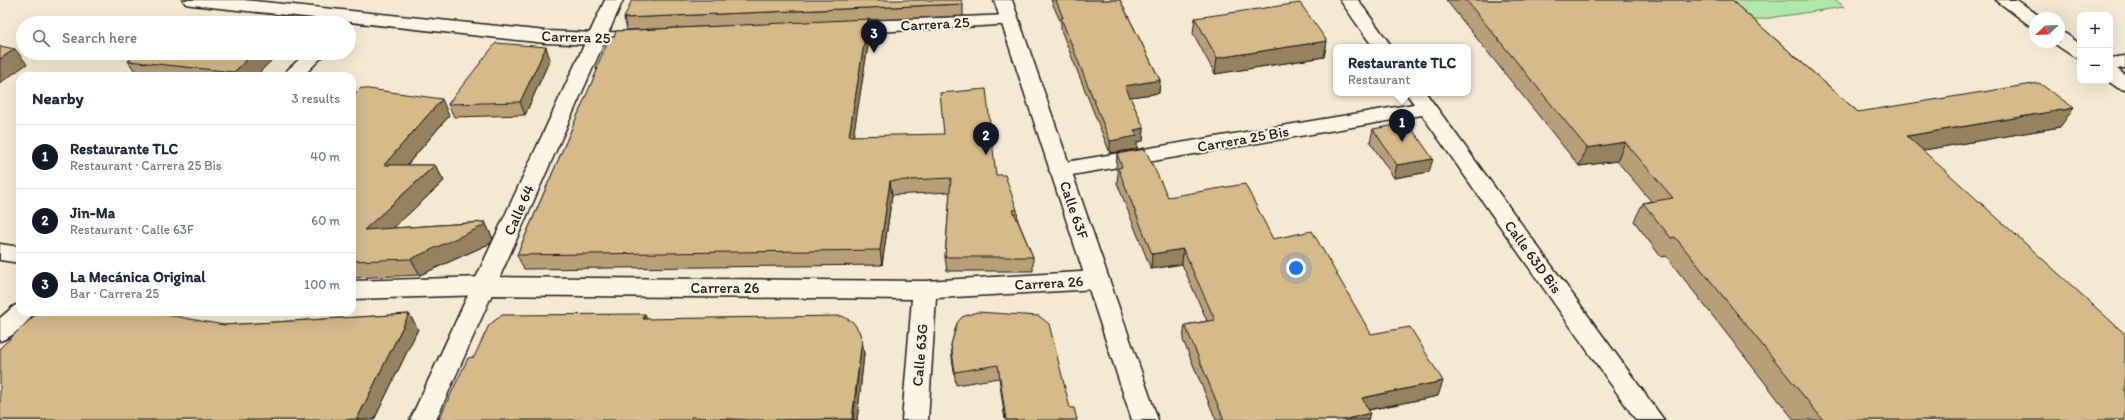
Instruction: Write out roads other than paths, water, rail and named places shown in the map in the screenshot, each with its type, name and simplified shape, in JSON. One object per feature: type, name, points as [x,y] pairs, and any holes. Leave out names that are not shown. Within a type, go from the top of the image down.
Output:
[{"type":"street","name":"Carrera 25","points":[[192,0],[315,16]]},
{"type":"street","points":[[356,19],[376,0]]},
{"type":"street","name":"Calle 64","points":[[423,420],[614,0]]},
{"type":"street","name":"Calle 63F","points":[[1003,0],[1145,420]]},
{"type":"street","points":[[1349,0],[1381,44]]},
{"type":"street","points":[[2006,0],[2029,17]]},
{"type":"street","name":"Carrera 25","points":[[827,28],[1010,20]]},
{"type":"street","name":"Carrera 25","points":[[356,21],[546,37],[596,39],[652,36]]},
{"type":"street","points":[[2065,42],[2077,50]]},
{"type":"street","points":[[295,72],[309,60]]},
{"type":"street","points":[[2113,64],[2125,62]]},
{"type":"street","points":[[2113,75],[2125,84]]},
{"type":"street","name":"Carrera 25 Bis","points":[[1060,170],[1421,100]]},
{"type":"street","name":"Calle 63D Bis","points":[[1421,100],[1651,420]]},
{"type":"street","points":[[0,252],[16,254]]},
{"type":"street","name":"Carrera 26","points":[[356,290],[484,286],[925,290],[1098,280]]},
{"type":"street","name":"Calle 63G","points":[[915,420],[925,290]]},
{"type":"street","points":[[0,332],[18,316]]},
{"type":"place","name":"La Mecánica Original","points":[[874,53]]},
{"type":"place","name":"Restaurante TLC","points":[[1402,142]]},
{"type":"place","name":"Jin-Ma","points":[[986,155]]}]
